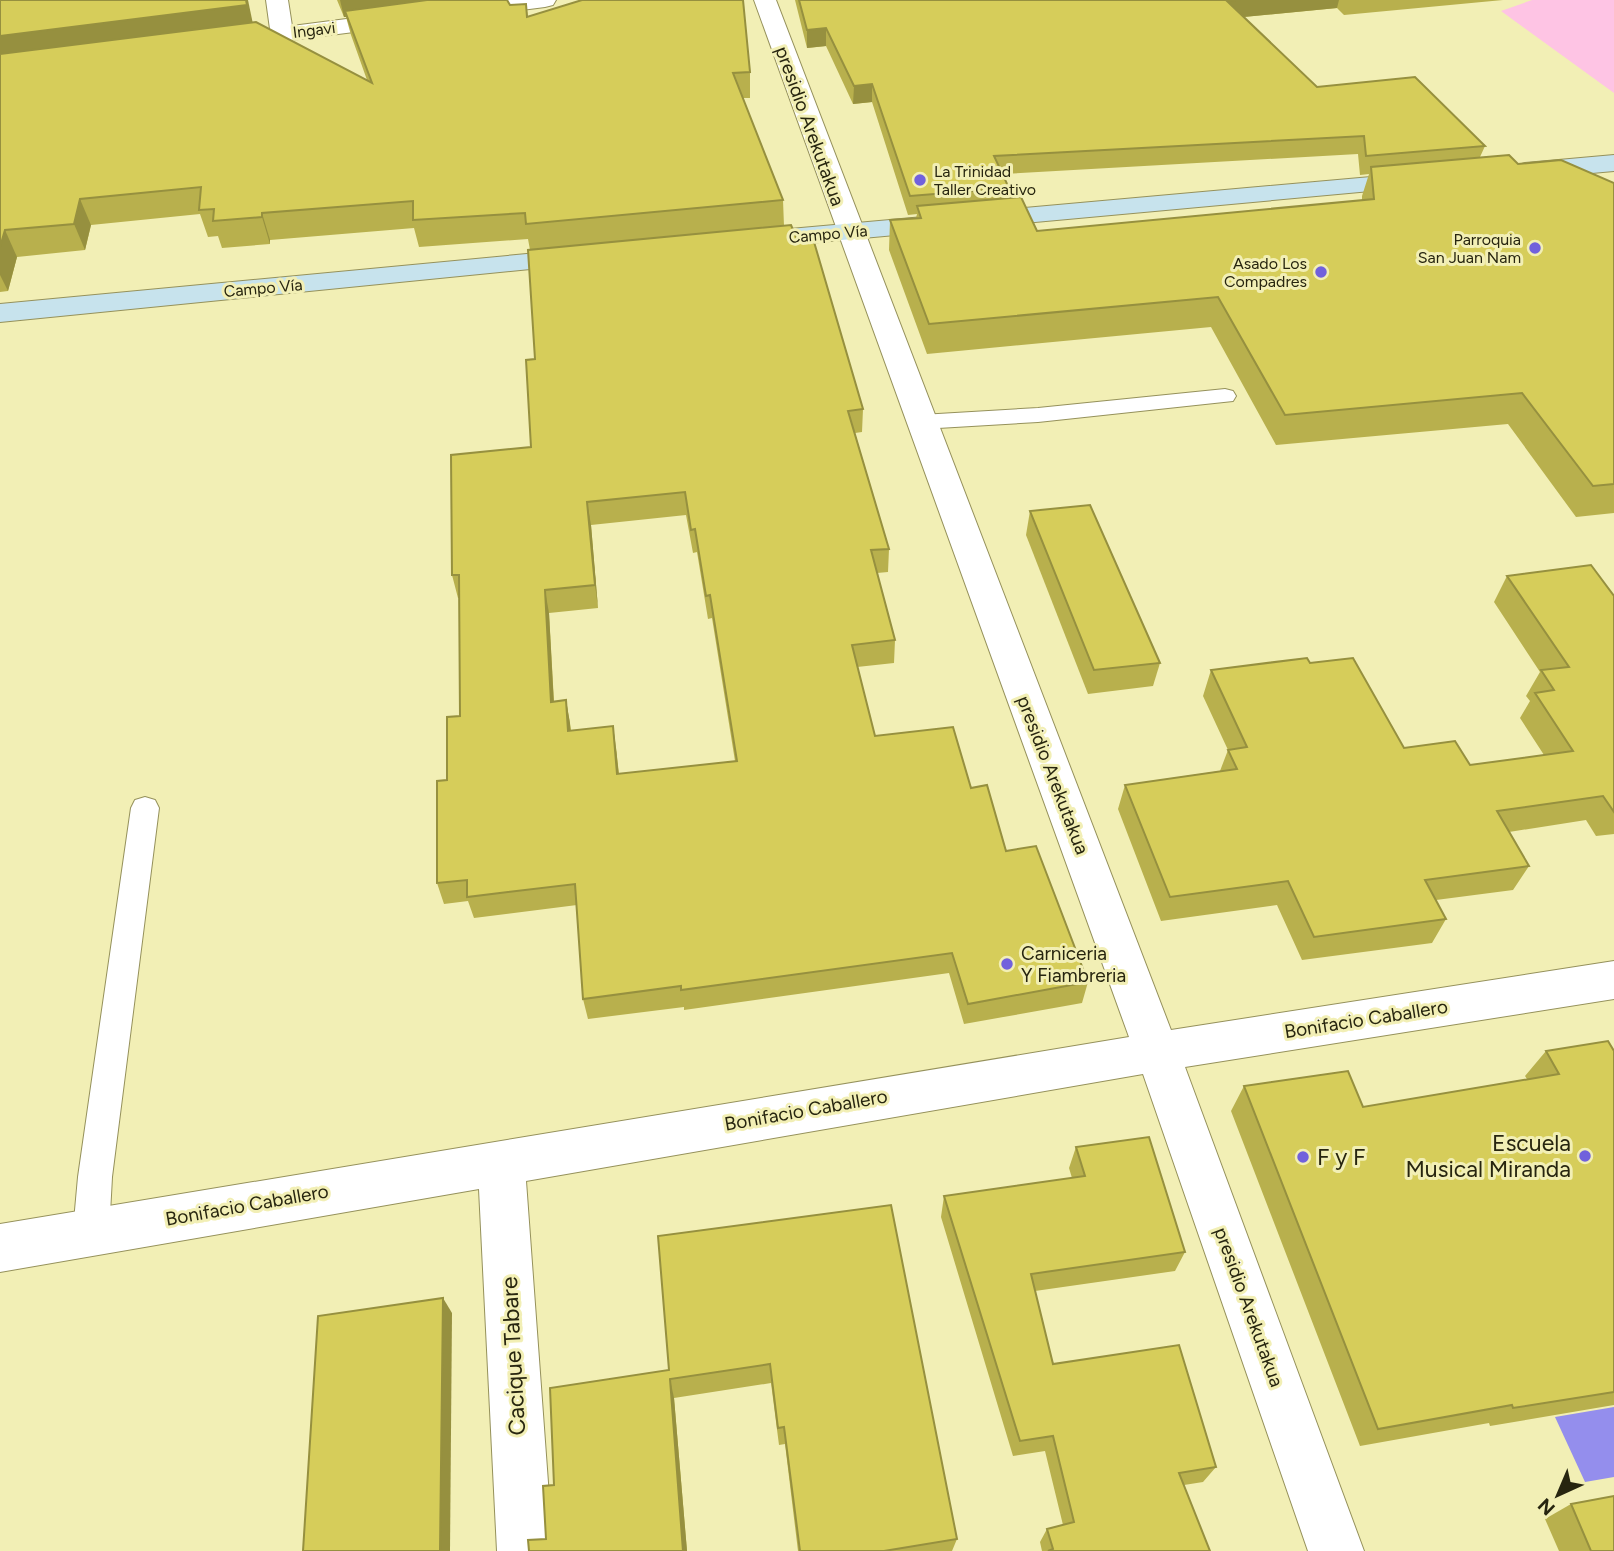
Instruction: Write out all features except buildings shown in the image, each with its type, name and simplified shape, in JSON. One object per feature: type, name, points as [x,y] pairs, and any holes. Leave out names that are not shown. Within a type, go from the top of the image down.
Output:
[{"type":"street","points":[[277,0],[282,34]]},
{"type":"street","name":"Ingavi","points":[[202,45],[545,0]]},
{"type":"street","name":"presidio Arekutakua","points":[[765,0],[1157,1052],[1336,1551]]},
{"type":"street","points":[[1503,173],[1614,163]]},
{"type":"street","name":"Campo Vía","points":[[713,244],[1447,178]]},
{"type":"street","name":"Campo Vía","points":[[0,313],[604,255]]},
{"type":"street","name":"Bonifacio Caballero","points":[[0,1248],[1157,1052],[1614,980]]},
{"type":"street","name":"Cacique Tabare","points":[[501,1162],[525,1551]]},
{"type":"lane","points":[[921,422],[1038,415],[1225,396]]},
{"type":"lane","points":[[91,1232],[97,1163],[145,808]]},
{"type":"shaded area","points":[[1532,0],[1614,0],[1614,93],[1501,11]]},
{"type":"shaded area","points":[[1614,1407],[1614,1477],[1585,1482],[1555,1417]]},
{"type":"place","name":"La Trinidad Taller Creativo","points":[[920,180]]},
{"type":"place","name":"Parroquia San Juan Nam","points":[[1535,248]]},
{"type":"place","name":"Asado Los Compadres","points":[[1321,272]]},
{"type":"place","name":"Carniceria Y Fiambreria","points":[[1007,964]]},
{"type":"place","name":"Escuela Musical Miranda","points":[[1585,1156]]},
{"type":"place","name":"F y F","points":[[1303,1157]]}]
